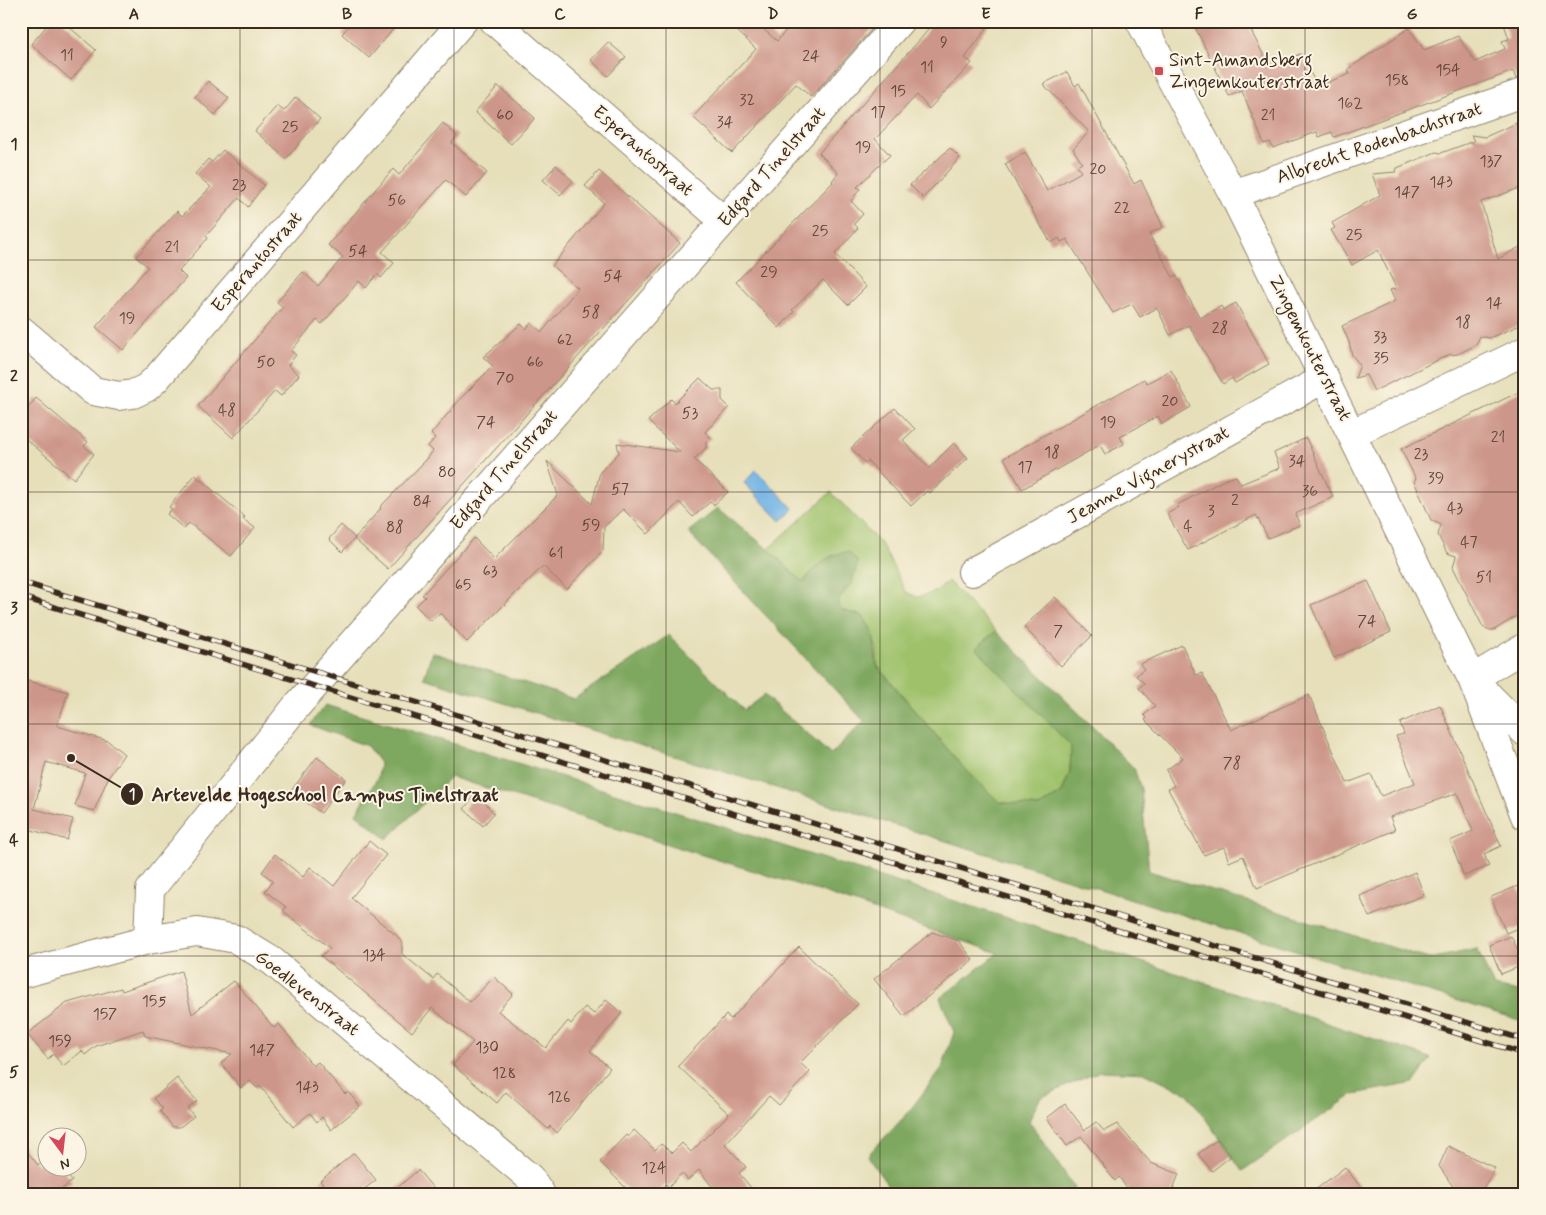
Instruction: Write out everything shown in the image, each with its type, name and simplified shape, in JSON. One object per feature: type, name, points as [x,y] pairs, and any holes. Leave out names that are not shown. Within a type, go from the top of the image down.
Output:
[{"type":"street","name":"Esperantostraat","points":[[21,330],[93,391],[119,396],[133,394],[146,388],[163,372],[463,21]]},
{"type":"street","name":"Esperantostraat","points":[[494,21],[724,221]]},
{"type":"street","name":"Edgard Tinelstraat","points":[[148,940],[150,890],[295,708],[900,21]]},
{"type":"street","name":"Zingemkouterstraat","points":[[1140,21],[1234,194],[1472,679],[1525,816]]},
{"type":"street","name":"Albrecht Rodenbachstraat","points":[[1234,194],[1525,92]]},
{"type":"street","points":[[1352,433],[1525,351]]},
{"type":"street","name":"Jeanne Vignerystraat","points":[[972,572],[1325,378]]},
{"type":"street","points":[[1472,679],[1525,647]]},
{"type":"street","name":"Zingemkouterstraat","points":[[1472,679],[1525,732]]},
{"type":"street","name":"Goedlevenstraat","points":[[21,974],[148,940],[196,932],[236,940],[272,961],[530,1178],[541,1194]]},
{"type":"green space","points":[[831,492],[882,545],[906,592],[917,597],[935,592],[948,581],[996,631],[977,648],[1071,745],[1070,771],[1062,793],[1039,807],[999,802],[962,766],[877,665],[877,649],[863,616],[841,610],[837,602],[852,582],[817,565],[803,582],[768,549]]},
{"type":"green space","points":[[718,508],[768,549],[803,582],[818,566],[829,558],[849,552],[858,562],[852,582],[837,602],[841,610],[863,616],[873,632],[877,666],[962,766],[999,802],[1039,807],[1062,793],[1070,771],[1071,746],[976,648],[996,631],[1134,768],[1141,789],[1149,871],[1429,959],[1477,949],[1494,987],[1525,993],[1525,1022],[424,678],[432,652],[574,699],[669,635],[744,710],[764,695],[831,755],[864,721],[688,532]]},
{"type":"green space","points":[[325,705],[603,789],[880,877],[1156,966],[1431,1058],[1414,1083],[1354,1094],[1242,1171],[1188,1094],[1146,1073],[1100,1071],[1040,1098],[1029,1121],[1077,1191],[1073,1194],[894,1194],[867,1156],[907,1114],[942,1068],[954,1032],[940,998],[998,953],[815,890],[451,777],[387,839],[356,814],[378,777],[380,763],[367,746],[310,725]]},
{"type":"water","points":[[756,470],[794,509],[781,521],[744,483]]},
{"type":"building","points":[[51,21],[62,21],[96,50],[71,80],[31,44]]},
{"type":"building","points":[[353,21],[400,21],[369,58],[342,34]]},
{"type":"building","points":[[727,21],[754,21],[777,41],[794,21],[879,21],[811,97],[796,84],[732,153],[693,117],[756,49]]},
{"type":"building","points":[[933,21],[992,21],[965,58],[972,63],[929,109],[917,95],[875,139],[890,155],[857,187],[860,189],[851,201],[863,214],[854,224],[858,228],[835,254],[866,287],[848,305],[823,280],[792,310],[794,312],[779,328],[736,282],[833,182],[838,173],[819,153],[924,35]]},
{"type":"building","points":[[1192,21],[1246,21],[1271,66],[1301,54],[1317,86],[1350,74],[1348,69],[1409,28],[1424,50],[1458,36],[1475,62],[1505,49],[1502,41],[1509,39],[1503,21],[1525,21],[1525,77],[1516,79],[1513,71],[1334,137],[1332,132],[1319,137],[1317,132],[1273,148],[1270,142],[1264,144],[1242,91],[1229,96]]},
{"type":"building","points":[[608,42],[626,57],[608,76],[591,60]]},
{"type":"building","points":[[1067,72],[1075,86],[1079,83],[1134,184],[1141,180],[1163,227],[1149,234],[1173,277],[1176,275],[1200,318],[1221,306],[1223,310],[1236,303],[1269,364],[1235,383],[1232,378],[1223,384],[1189,325],[1170,335],[1157,308],[1140,317],[1132,304],[1113,313],[1067,239],[1061,242],[1059,238],[1051,243],[1005,164],[1025,152],[1047,191],[1081,172],[1077,166],[1082,163],[1073,149],[1089,132],[1043,84]]},
{"type":"building","points":[[208,81],[229,98],[215,115],[195,97]]},
{"type":"building","points":[[498,86],[535,118],[511,144],[475,112]]},
{"type":"building","points":[[296,97],[320,119],[286,159],[255,131],[277,106],[284,111]]},
{"type":"building","points":[[443,123],[457,136],[452,143],[487,173],[466,197],[446,180],[382,252],[394,263],[381,278],[377,274],[366,288],[359,281],[322,324],[317,320],[291,351],[296,355],[288,365],[299,375],[281,396],[275,391],[233,438],[198,406],[283,307],[277,302],[303,272],[318,286],[343,257],[328,245],[393,169],[399,175]]},
{"type":"building","points":[[1517,123],[1525,129],[1525,186],[1481,202],[1498,259],[1525,244],[1525,323],[1489,338],[1480,336],[1476,345],[1458,354],[1448,355],[1374,391],[1366,375],[1355,378],[1360,365],[1352,355],[1342,326],[1395,301],[1390,290],[1396,288],[1378,250],[1352,265],[1331,230],[1335,228],[1332,223],[1380,195],[1372,174],[1396,172],[1397,168],[1436,152],[1441,153],[1474,141],[1471,135],[1485,137]]},
{"type":"building","points":[[950,148],[960,158],[923,198],[910,185]]},
{"type":"building","points":[[223,150],[264,185],[248,207],[239,198],[206,236],[208,238],[179,271],[186,278],[123,350],[96,327],[148,267],[136,257],[177,211],[182,216],[211,187],[195,174],[208,159],[212,162]]},
{"type":"building","points":[[556,165],[573,181],[560,195],[543,180]]},
{"type":"building","points":[[599,171],[680,243],[388,569],[354,539],[380,507],[433,451],[428,446],[435,438],[431,434],[461,398],[493,366],[483,357],[521,324],[526,329],[531,323],[542,332],[578,288],[552,266],[604,203],[585,186]]},
{"type":"building","points":[[1171,370],[1191,407],[1162,424],[1158,416],[1120,437],[1124,444],[1105,454],[1101,447],[1098,446],[1022,489],[1004,458],[1144,379],[1147,383]]},
{"type":"building","points":[[700,378],[713,390],[722,390],[722,400],[729,407],[705,432],[711,438],[706,443],[706,448],[694,459],[728,492],[714,505],[710,502],[693,517],[679,502],[648,534],[623,509],[604,527],[603,551],[567,589],[543,566],[467,642],[440,613],[431,621],[416,606],[425,597],[422,595],[474,538],[494,559],[558,495],[547,461],[592,504],[600,472],[619,453],[617,443],[680,452],[648,421],[671,399],[675,403]]},
{"type":"building","points":[[1525,389],[1525,611],[1494,630],[1487,630],[1483,627],[1453,567],[1456,556],[1447,553],[1438,535],[1441,525],[1431,520],[1414,481],[1416,479],[1401,449]]},
{"type":"building","points":[[36,398],[88,442],[84,446],[94,454],[74,479],[21,435],[21,416]]},
{"type":"building","points":[[895,408],[915,429],[903,440],[929,468],[954,443],[968,458],[930,493],[927,491],[911,506],[868,461],[865,463],[851,448]]},
{"type":"building","points":[[1306,438],[1333,497],[1295,514],[1300,525],[1268,538],[1256,515],[1188,550],[1167,514],[1179,507],[1177,505],[1224,480],[1236,476],[1241,484],[1280,468],[1274,453]]},
{"type":"building","points":[[195,475],[245,517],[243,519],[255,528],[231,556],[189,523],[184,529],[167,514],[172,509],[169,507]]},
{"type":"building","points":[[341,525],[355,538],[342,552],[329,539]]},
{"type":"building","points":[[1368,581],[1391,632],[1334,658],[1311,605]]},
{"type":"building","points":[[1055,597],[1092,636],[1061,666],[1024,627]]},
{"type":"building","points":[[1182,645],[1196,675],[1202,673],[1231,730],[1309,695],[1347,783],[1371,774],[1381,796],[1415,783],[1396,736],[1404,734],[1400,723],[1440,705],[1501,846],[1484,854],[1489,866],[1464,876],[1450,841],[1473,831],[1457,793],[1390,817],[1395,830],[1257,888],[1243,856],[1229,862],[1224,847],[1204,855],[1168,789],[1174,786],[1166,770],[1183,758],[1145,720],[1147,718],[1144,715],[1155,706],[1139,688],[1144,683],[1136,676],[1144,669],[1140,664]]},
{"type":"building","points":[[21,679],[68,692],[57,726],[108,741],[124,754],[108,778],[94,811],[75,806],[85,773],[46,762],[34,809],[73,819],[67,840],[28,829],[27,833],[21,832]]},
{"type":"building","points":[[317,757],[346,779],[321,813],[291,791]]},
{"type":"building","points":[[476,793],[494,813],[483,826],[464,809]]},
{"type":"building","points":[[369,841],[386,855],[351,898],[396,935],[402,942],[402,954],[433,979],[437,974],[470,1002],[494,977],[513,994],[498,1011],[546,1048],[568,1021],[571,1024],[585,1007],[594,1014],[606,1000],[622,1013],[590,1051],[610,1068],[557,1133],[550,1126],[548,1129],[506,1092],[497,1103],[453,1065],[473,1042],[432,1008],[412,1032],[321,956],[330,948],[283,911],[286,907],[265,891],[273,881],[262,872],[275,854],[303,877],[310,867],[334,886]]},
{"type":"building","points":[[1415,872],[1424,895],[1369,917],[1360,896]]},
{"type":"building","points":[[1518,886],[1525,902],[1525,925],[1506,933],[1491,897]]},
{"type":"building","points":[[932,932],[959,941],[973,960],[904,1016],[874,979]]},
{"type":"building","points":[[1511,936],[1521,956],[1517,957],[1521,966],[1501,974],[1489,945]]},
{"type":"building","points":[[799,947],[858,1004],[800,1063],[810,1072],[779,1105],[769,1096],[725,1144],[746,1167],[739,1173],[756,1194],[718,1194],[699,1170],[688,1180],[682,1173],[669,1187],[666,1184],[657,1194],[632,1194],[600,1162],[626,1135],[628,1137],[634,1130],[655,1150],[661,1144],[672,1153],[682,1143],[691,1152],[729,1114],[678,1066],[726,1015],[731,1019]]},
{"type":"building","points":[[181,971],[192,1014],[234,981],[274,1028],[279,1024],[313,1066],[318,1062],[345,1094],[348,1092],[360,1106],[331,1130],[322,1117],[317,1122],[310,1113],[293,1127],[260,1086],[257,1088],[250,1081],[241,1088],[221,1063],[232,1054],[145,1036],[143,1030],[96,1046],[85,1055],[82,1051],[63,1066],[53,1054],[48,1059],[27,1034],[67,1003],[121,988],[122,991]]},
{"type":"building","points":[[177,1078],[197,1101],[187,1108],[194,1116],[180,1127],[173,1127],[160,1111],[163,1109],[154,1098]]},
{"type":"building","points":[[1065,1104],[1085,1130],[1096,1122],[1104,1131],[1117,1124],[1151,1163],[1179,1174],[1171,1194],[1131,1194],[1119,1177],[1115,1181],[1081,1136],[1067,1146],[1047,1118]]},
{"type":"building","points":[[1218,1139],[1231,1156],[1212,1171],[1198,1154]]},
{"type":"building","points":[[21,1144],[38,1165],[38,1178],[69,1178],[72,1181],[56,1194],[21,1194]]},
{"type":"building","points":[[1448,1146],[1495,1168],[1480,1194],[1458,1194],[1439,1166]]},
{"type":"building","points":[[354,1153],[376,1180],[358,1194],[331,1194],[320,1181]]},
{"type":"building","points":[[1345,1167],[1366,1194],[1310,1194]]},
{"type":"building","points":[[418,1170],[438,1194],[390,1194]]},
{"type":"railway","points":[[21,582],[1525,1040]]},
{"type":"railway","points":[[21,597],[1525,1054]]},
{"type":"place","name":"Sint-Amandsberg Zingemkouterstraat","points":[[1159,71]]},
{"type":"place","name":"Artevelde Hogeschool Campus Tinelstraat","points":[[71,758]]}]
